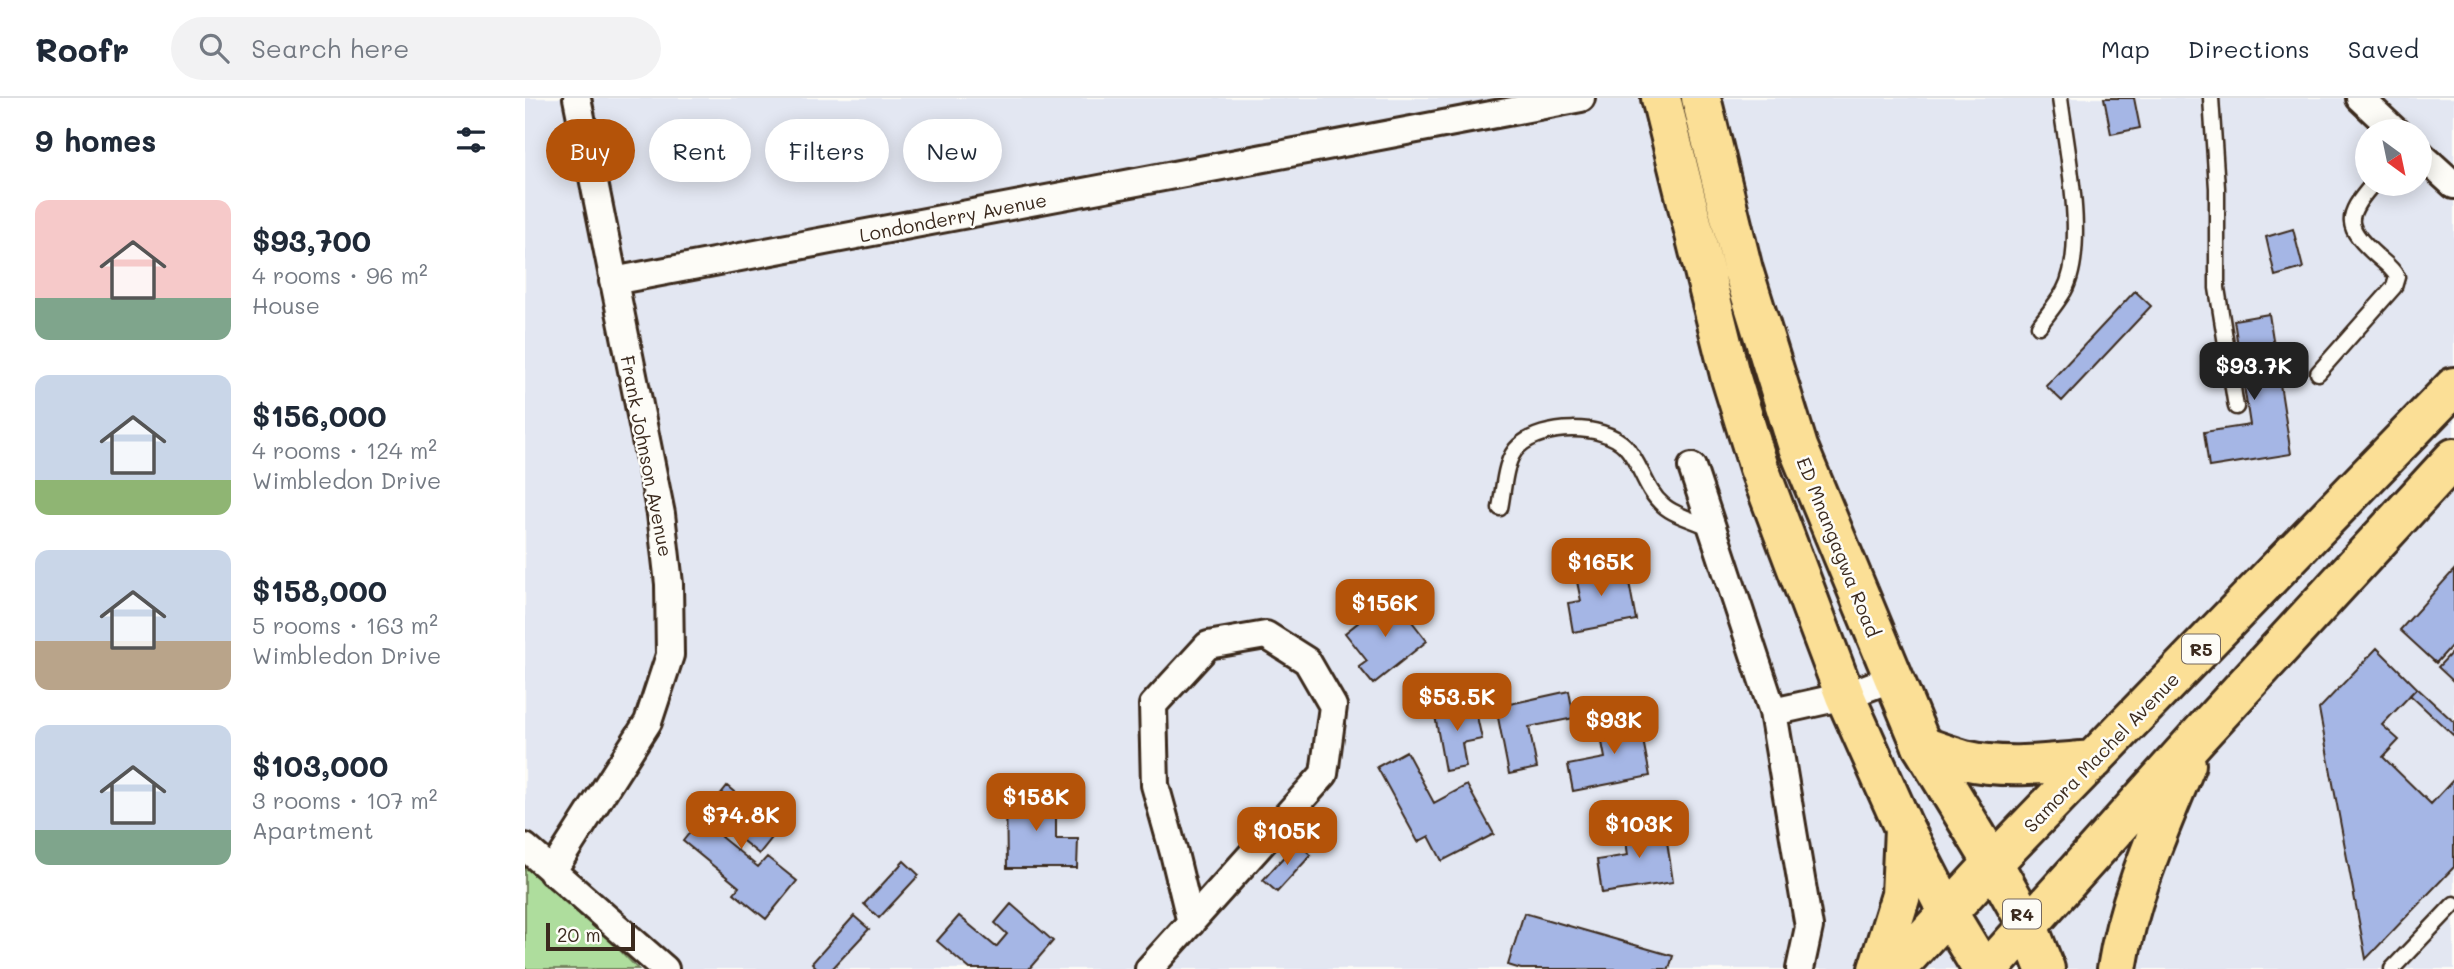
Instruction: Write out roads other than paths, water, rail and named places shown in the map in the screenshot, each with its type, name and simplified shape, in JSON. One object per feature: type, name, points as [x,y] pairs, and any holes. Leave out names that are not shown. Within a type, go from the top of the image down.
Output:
[{"type":"main road","points":[[1661,98],[1730,375],[1759,468],[1845,696],[1904,828],[1948,913],[1982,969]]},
{"type":"main road","name":"ED Mnangagwa Road","points":[[1701,98],[1743,270],[1798,447],[1922,746],[2028,926],[2045,969]]},
{"type":"main road","name":"Samora Machel Avenue","points":[[1896,969],[1993,863],[2454,387]]},
{"type":"main road","points":[[1989,969],[2454,458]]},
{"type":"main road","points":[[2117,969],[2122,941],[2154,841],[2196,739]]},
{"type":"main road","points":[[1922,746],[1965,760],[1989,763],[2023,765],[2094,760]]},
{"type":"main road","points":[[1878,969],[1901,895],[1904,828]]},
{"type":"street","name":"Frank Johnson Avenue","points":[[552,872],[648,722],[670,655],[669,584],[661,514],[577,98]]},
{"type":"street","name":"Londonderry Avenue","points":[[613,281],[1581,98]]},
{"type":"street","points":[[2360,98],[2382,119]]},
{"type":"street","points":[[2433,166],[2454,185]]},
{"type":"street","points":[[1692,467],[1773,712],[1809,927],[1800,969]]},
{"type":"street","points":[[1149,969],[1191,923],[1324,775],[1333,706],[1307,661],[1266,635],[1208,645],[1153,705],[1155,785],[1191,923]]},
{"type":"street","points":[[1773,712],[1845,696],[1893,678]]},
{"type":"street","points":[[525,847],[666,969]]},
{"type":"lane","points":[[2039,326],[2065,289],[2074,254],[2076,222],[2060,98]]},
{"type":"lane","points":[[2211,98],[2217,188],[2217,288],[2236,407]]},
{"type":"lane","points":[[2318,373],[2394,287],[2397,277],[2353,228],[2351,219],[2357,202],[2362,196]]},
{"type":"lane","points":[[1500,508],[1509,464],[1518,447],[1536,436],[1562,430],[1589,429],[1611,435],[1623,445],[1634,457],[1660,503],[1667,509],[1712,528]]},
{"type":"lane","points":[[2392,969],[2454,904]]}]
